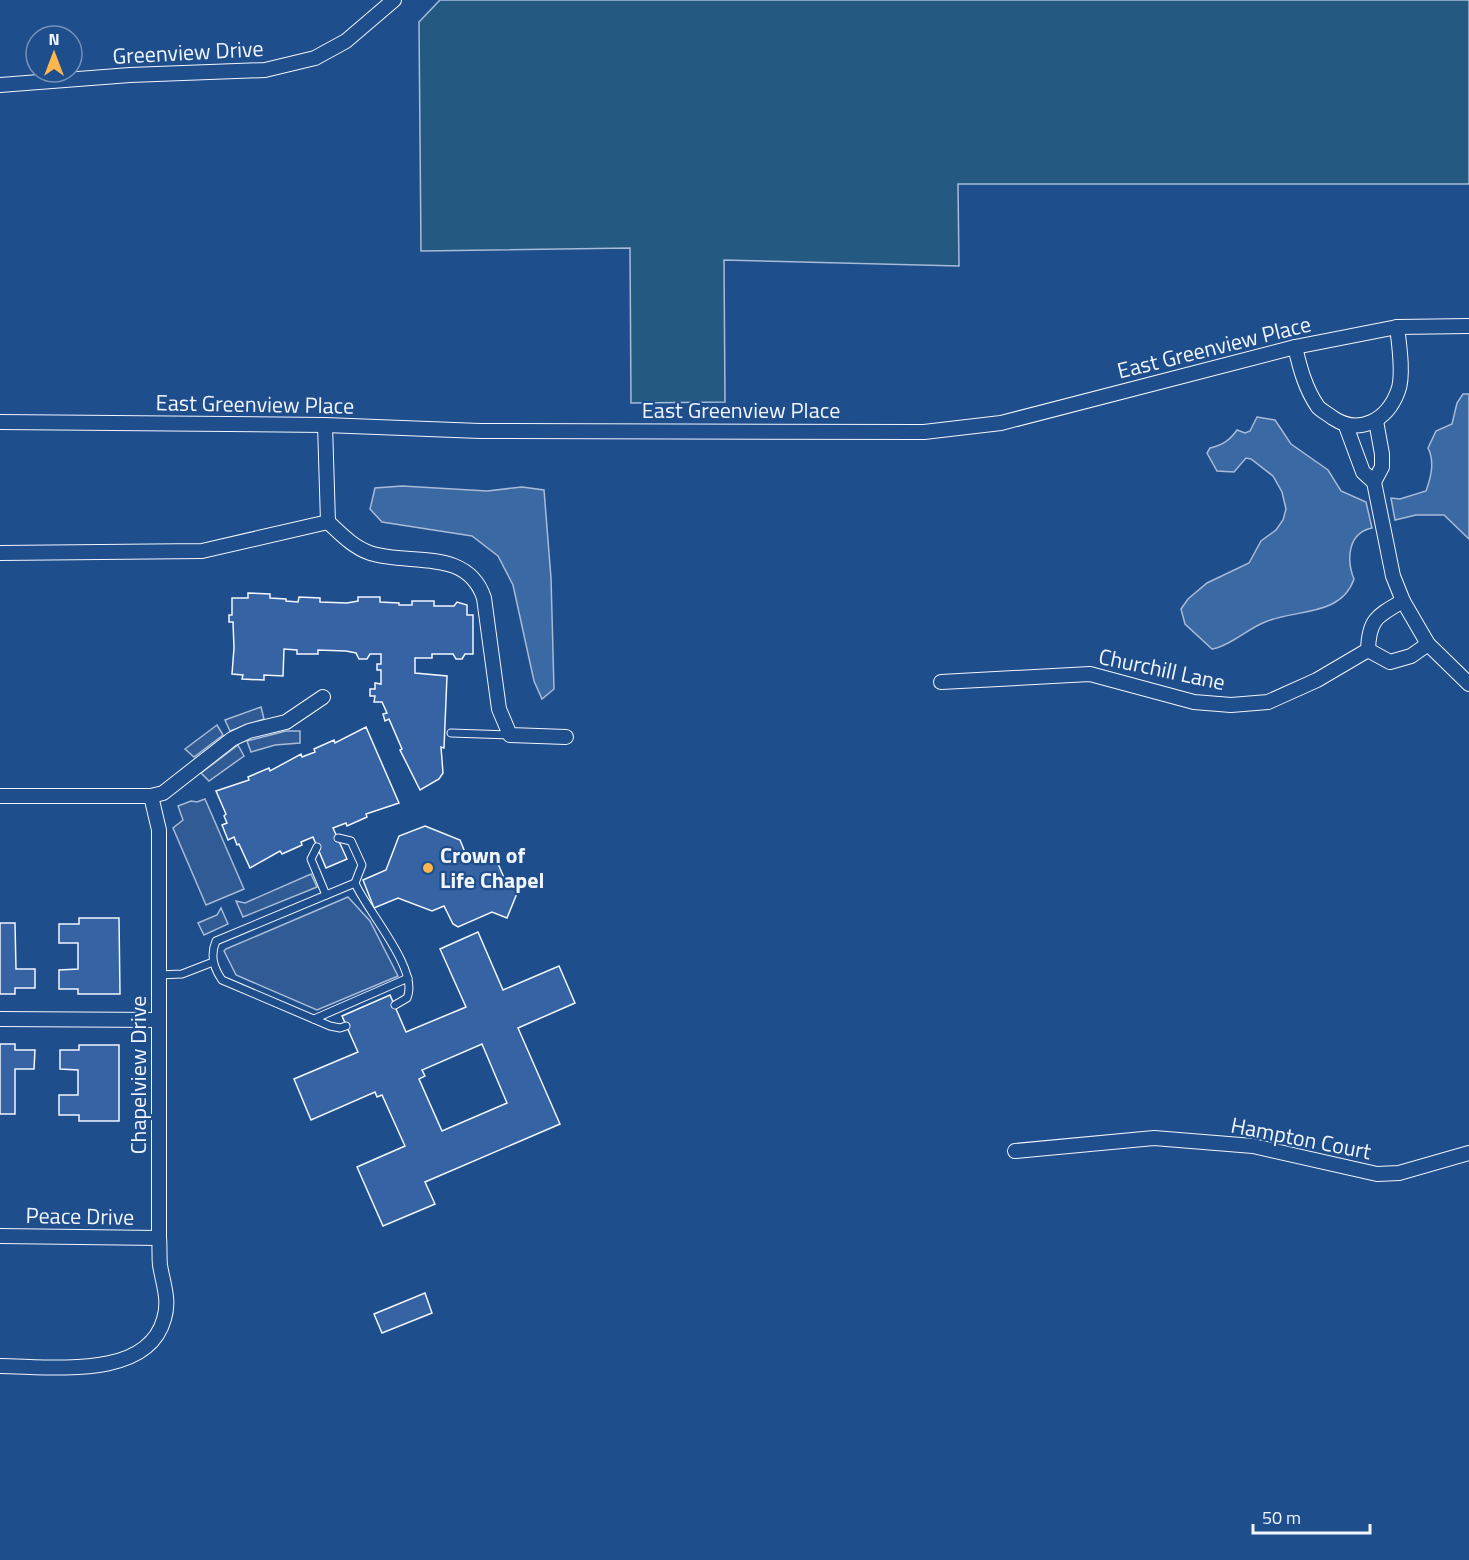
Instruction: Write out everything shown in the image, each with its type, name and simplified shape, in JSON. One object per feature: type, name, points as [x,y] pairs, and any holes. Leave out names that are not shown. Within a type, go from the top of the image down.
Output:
[{"type":"street","name":"Greenview Drive","points":[[0,85],[130,75],[265,70],[315,58],[346,41],[394,0]]},
{"type":"street","name":"East Greenview Place","points":[[0,422],[325,425],[492,431],[924,432],[1001,423],[1295,347],[1397,327],[1469,326]]},
{"type":"street","points":[[1346,426],[1376,420],[1384,413],[1399,391],[1397,327]]},
{"type":"street","points":[[1295,347],[1302,378],[1319,408],[1346,426],[1362,472],[1374,482]]},
{"type":"street","points":[[1376,420],[1382,466],[1374,482],[1393,576],[1403,602],[1428,644],[1469,684]]},
{"type":"street","points":[[325,425],[328,522],[350,542],[367,552],[449,563],[472,578],[484,598],[499,709],[510,735],[566,737]]},
{"type":"street","points":[[0,553],[202,551],[328,522]]},
{"type":"street","points":[[1403,602],[1377,616],[1369,630],[1368,650],[1390,663],[1411,656],[1428,644]]},
{"type":"street","name":"Churchill Lane","points":[[940,682],[1090,674],[1194,702],[1231,705],[1268,702],[1317,680],[1368,650]]},
{"type":"street","points":[[0,796],[151,796],[172,788],[217,748],[232,739],[249,731],[286,722],[324,697]]},
{"type":"street","name":"Chapelview Drive","points":[[0,1366],[79,1367],[124,1360],[145,1346],[160,1329],[165,1312],[167,1293],[160,1265],[159,1238],[159,830],[151,796]]},
{"type":"street","points":[[0,1019],[159,1020]]},
{"type":"street","name":"Hampton Court","points":[[1015,1151],[1154,1138],[1253,1146],[1377,1174],[1399,1173],[1469,1153]]},
{"type":"street","name":"Peace Drive","points":[[0,1236],[159,1238]]},
{"type":"lane","points":[[451,733],[510,735]]},
{"type":"lane","points":[[338,838],[351,841],[362,865],[355,883],[362,900],[384,930],[408,978],[410,987],[407,998],[394,1005]]},
{"type":"lane","points":[[317,847],[311,859],[326,895]]},
{"type":"lane","points":[[346,1026],[336,1028],[222,980],[213,962],[212,952],[216,941],[355,883]]},
{"type":"lane","points":[[159,975],[182,974],[213,962]]},
{"type":"lane","points":[[314,1019],[408,978]]},
{"type":"shaded area","points":[[440,0],[1469,0],[1469,184],[958,184],[959,266],[724,260],[725,402],[631,403],[630,248],[421,251],[419,22]]},
{"type":"shaded area","points":[[1463,394],[1469,394],[1469,539],[1444,515],[1416,515],[1395,520],[1391,498],[1400,499],[1426,491],[1432,464],[1428,448],[1436,431],[1452,424],[1457,403]]},
{"type":"shaded area","points":[[1257,417],[1275,420],[1291,444],[1328,470],[1341,491],[1366,502],[1372,528],[1358,535],[1354,541],[1350,563],[1354,579],[1348,591],[1339,600],[1316,610],[1265,622],[1225,645],[1212,649],[1185,624],[1181,609],[1188,599],[1207,583],[1249,563],[1261,541],[1276,530],[1283,520],[1286,509],[1282,492],[1273,476],[1251,459],[1246,458],[1234,472],[1217,471],[1207,453],[1210,448],[1229,439],[1237,430],[1245,433],[1250,431]]},
{"type":"shaded area","points":[[402,486],[487,491],[522,487],[544,490],[551,578],[554,689],[542,699],[534,681],[513,585],[498,556],[472,536],[382,522],[370,509],[375,488]]},
{"type":"shaded area","points":[[261,707],[264,719],[230,731],[225,720]]},
{"type":"shaded area","points":[[217,725],[223,735],[194,757],[185,749]]},
{"type":"shaded area","points":[[286,731],[300,731],[300,743],[275,745],[251,752],[247,741]]},
{"type":"shaded area","points":[[238,745],[244,756],[209,781],[201,773]]},
{"type":"shaded area","points":[[205,799],[244,889],[206,905],[173,828],[183,820],[178,806]]},
{"type":"shaded area","points":[[311,874],[317,887],[243,917],[236,901],[245,903]]},
{"type":"shaded area","points":[[348,897],[370,921],[398,976],[317,1010],[236,975],[224,951],[226,949]]},
{"type":"shaded area","points":[[221,908],[228,924],[204,935],[198,923],[217,915]]},
{"type":"building","points":[[248,593],[270,594],[270,598],[298,602],[299,597],[320,598],[320,602],[347,603],[358,601],[358,597],[380,597],[380,602],[399,603],[399,605],[412,605],[412,601],[434,601],[434,606],[454,606],[457,602],[467,605],[467,615],[473,615],[473,654],[465,654],[462,659],[456,659],[453,654],[432,654],[432,658],[415,658],[415,673],[447,676],[444,748],[441,747],[443,773],[439,779],[420,790],[400,750],[402,749],[389,719],[385,721],[383,714],[387,713],[382,702],[374,702],[375,696],[370,696],[370,689],[375,689],[375,683],[381,684],[381,670],[377,670],[377,664],[381,664],[381,654],[370,654],[367,659],[359,659],[356,653],[346,651],[318,650],[318,654],[297,654],[297,650],[284,649],[283,676],[264,675],[264,680],[242,679],[243,675],[232,674],[233,622],[229,622],[229,615],[232,615],[232,598],[248,598]]},
{"type":"building","points":[[366,727],[399,803],[366,814],[367,817],[347,826],[346,823],[333,828],[347,859],[326,868],[313,837],[301,842],[302,845],[282,854],[280,851],[250,868],[234,837],[228,840],[222,825],[227,823],[224,816],[226,814],[216,791],[249,780],[248,777],[269,768],[270,771],[301,754],[302,757],[315,752],[314,749],[334,740],[335,743]]},
{"type":"building","points":[[425,826],[460,840],[469,862],[493,852],[505,880],[520,886],[507,918],[492,912],[458,927],[453,924],[444,906],[432,911],[398,898],[374,908],[363,880],[386,870],[399,836]]},
{"type":"building","points":[[79,918],[119,918],[120,994],[78,994],[78,989],[59,989],[59,970],[78,969],[78,943],[59,943],[59,924],[79,924]]},
{"type":"building","points":[[0,923],[15,923],[16,969],[35,969],[35,988],[15,988],[15,994],[0,994]]},
{"type":"building","points":[[478,932],[503,990],[559,966],[575,1003],[518,1028],[560,1124],[425,1182],[435,1204],[383,1226],[357,1167],[405,1146],[382,1095],[377,1097],[375,1092],[311,1120],[294,1079],[358,1052],[342,1016],[390,995],[406,1032],[466,1007],[440,949]],"holes":[[[482,1044],[507,1103],[442,1131],[419,1079],[425,1076],[422,1070]]]},
{"type":"building","points":[[0,1044],[15,1044],[15,1050],[35,1050],[34,1069],[15,1069],[15,1114],[0,1114]]},
{"type":"building","points":[[79,1045],[119,1045],[119,1121],[79,1121],[79,1115],[59,1115],[59,1095],[78,1095],[78,1070],[60,1069],[60,1050],[79,1050]]},
{"type":"building","points":[[425,1293],[432,1313],[382,1333],[374,1314]]},
{"type":"place","name":"Crown of Life Chapel","points":[[428,868]]}]
